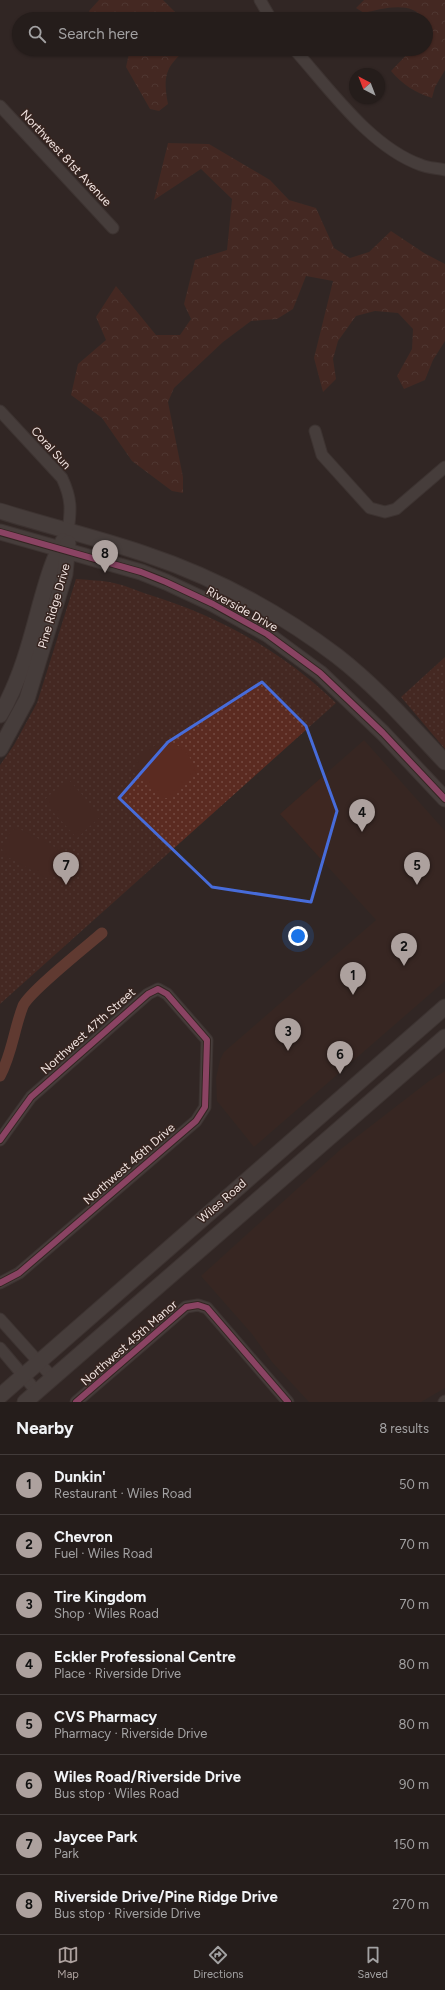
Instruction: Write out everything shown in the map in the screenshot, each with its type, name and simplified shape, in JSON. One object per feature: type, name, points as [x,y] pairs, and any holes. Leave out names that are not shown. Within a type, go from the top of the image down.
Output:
[{"type":"street","points":[[260,0],[267,12]]},
{"type":"street","points":[[300,56],[363,126],[396,153],[422,166],[445,170]]},
{"type":"street","name":"Northwest 81st Avenue","points":[[0,106],[113,228]]},
{"type":"street","name":"Coral Sun","points":[[0,411],[62,478],[69,492],[71,508],[68,532]]},
{"type":"street","points":[[315,430],[322,455],[370,508],[385,512],[396,509],[445,467]]},
{"type":"street","name":"Riverside Drive","points":[[0,511],[146,554],[225,586],[279,616],[338,657],[381,694],[445,762]]},
{"type":"street","name":"Riverside Drive","points":[[0,532],[141,572],[213,604],[267,634],[320,673],[383,733],[445,799]]},
{"type":"street","name":"Pine Ridge Drive","points":[[0,715],[18,679],[50,573],[63,550],[68,532]]},
{"type":"street","name":"Pine Ridge Drive","points":[[0,749],[27,699],[64,574],[63,550]]},
{"type":"street","name":"Northwest 47th Street","points":[[0,1140],[31,1097],[148,994],[158,990],[167,994],[200,1030]]},
{"type":"street","name":"Wiles Road","points":[[0,1396],[445,1007]]},
{"type":"street","name":"Northwest 46th Drive","points":[[0,1283],[20,1273],[196,1121],[205,1107],[207,1040],[200,1030]]},
{"type":"street","name":"Wiles Road","points":[[25,1402],[445,1037]]},
{"type":"street","name":"Northwest 45th Manor","points":[[76,1402],[186,1307],[198,1305],[208,1308],[288,1402]]},
{"type":"street","points":[[0,1319],[53,1378]]},
{"type":"street","points":[[0,1348],[37,1392]]},
{"type":"highlighted area","points":[[262,682],[306,726],[337,811],[311,902],[212,887],[119,798],[168,742]]},
{"type":"shaded area","points":[[364,740],[445,831],[445,981],[254,1147],[217,1101],[216,1078],[220,1060],[224,1052],[376,920],[280,814]]},
{"type":"shaded area","points":[[445,1071],[445,1388],[421,1402],[309,1402],[272,1362],[252,1334],[201,1276],[341,1149],[429,1081]]},
{"type":"green space","points":[[99,0],[163,0],[175,12],[89,12]]},
{"type":"green space","points":[[364,0],[445,0],[445,70],[435,87],[432,98],[409,88],[391,71],[405,56],[433,56],[433,12],[416,12],[412,9],[396,7],[362,12],[356,8]]},
{"type":"green space","points":[[128,56],[179,56],[167,73],[166,94],[168,104],[159,111],[150,109],[126,67]]},
{"type":"green space","points":[[168,143],[209,144],[270,180],[289,200],[316,208],[334,248],[350,258],[369,252],[391,231],[424,253],[445,264],[445,341],[433,360],[425,380],[404,389],[397,376],[412,349],[413,329],[398,313],[375,311],[356,316],[338,341],[333,359],[336,379],[323,392],[314,358],[333,281],[306,276],[293,309],[277,319],[251,321],[223,342],[174,388],[168,402],[183,477],[183,493],[172,491],[132,461],[102,418],[71,395],[78,364],[106,340],[96,317],[116,286],[156,335],[180,335],[191,319],[184,304],[195,260],[227,250],[232,199],[201,169],[154,200]]},
{"type":"green space","points":[[76,579],[105,581],[124,586],[174,603],[224,624],[271,651],[294,667],[336,703],[0,1004],[0,765],[14,745],[37,703]]},
{"type":"green space","points":[[445,657],[445,749],[401,697]]},
{"type":"green space","points":[[167,742],[178,746],[187,753],[193,763],[196,774],[170,798],[161,798],[133,772],[137,761],[145,752],[155,745]]},
{"type":"green space","points":[[68,779],[101,816],[77,838],[43,801]]},
{"type":"green space","points":[[18,828],[60,850],[62,857],[53,875],[46,878],[4,855],[2,849],[11,830]]},
{"type":"waterway","points":[[0,1076],[10,1050],[23,1006],[47,980],[102,933]]},
{"type":"cycle path","points":[[0,532],[141,572],[213,604],[267,634],[320,673],[383,733],[445,799]]},
{"type":"cycle path","points":[[0,1140],[31,1097],[148,994],[158,989],[167,994],[207,1040],[205,1107],[196,1121],[19,1273],[0,1283]]},
{"type":"cycle path","points":[[76,1402],[186,1307],[198,1305],[207,1308],[288,1402]]},
{"type":"place","name":"Riverside Drive/Pine Ridge Drive","points":[[105,573]]},
{"type":"place","name":"Eckler Professional Centre","points":[[362,832]]},
{"type":"place","name":"Jaycee Park","points":[[66,885]]},
{"type":"place","name":"CVS Pharmacy","points":[[417,885]]},
{"type":"place","name":"Chevron","points":[[404,966]]},
{"type":"place","name":"Dunkin'","points":[[353,995]]},
{"type":"place","name":"Tire Kingdom","points":[[288,1051]]},
{"type":"place","name":"Wiles Road/Riverside Drive","points":[[340,1074]]}]
